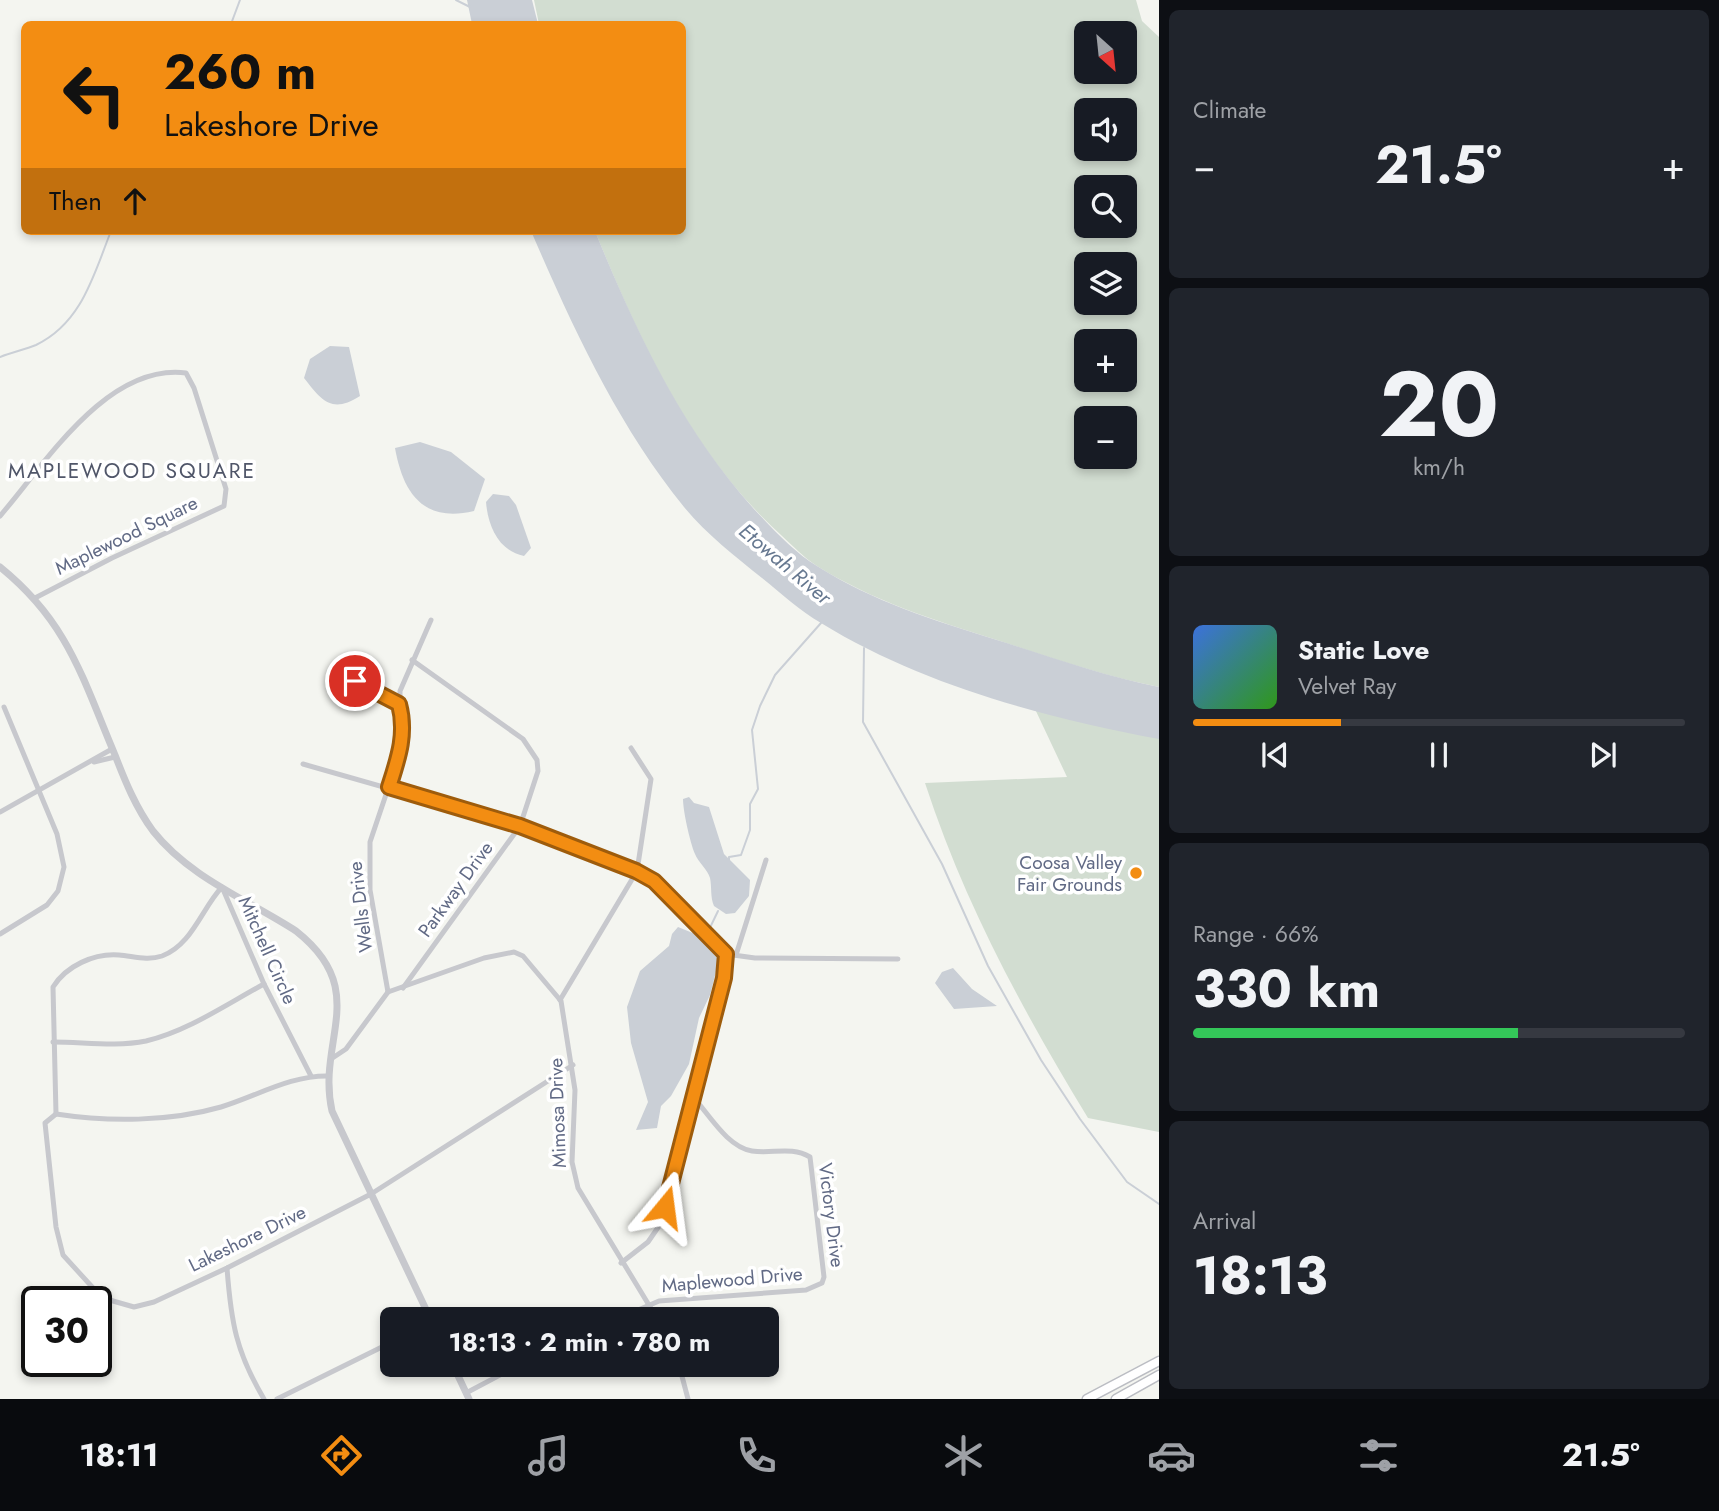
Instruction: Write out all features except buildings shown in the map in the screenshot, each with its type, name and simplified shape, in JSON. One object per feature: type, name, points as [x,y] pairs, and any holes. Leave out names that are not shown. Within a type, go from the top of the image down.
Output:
[{"type":"main road","points":[[1087,1399],[1159,1361]]},
{"type":"main road","points":[[1116,1399],[1159,1376]]},
{"type":"street","name":"Maplewood Square","points":[[0,516],[95,405],[135,381],[170,371],[186,373],[194,388],[226,489],[224,506],[111,558],[35,598]]},
{"type":"street","points":[[0,567],[35,598],[67,643],[135,802],[154,832],[182,861],[296,931],[321,956],[333,979],[338,1004],[328,1076],[332,1111],[425,1307]]},
{"type":"street","name":"Wells Drive","points":[[388,992],[374,918],[369,864],[370,842],[400,753],[402,718],[399,704],[406,673],[431,620]]},
{"type":"street","name":"Parkway Drive","points":[[403,988],[520,826],[538,771],[533,750],[523,739],[412,660]]},
{"type":"street","points":[[355,681],[399,704]]},
{"type":"street","points":[[0,933],[47,905],[58,891],[63,876],[62,851],[4,707]]},
{"type":"street","points":[[560,1000],[636,871],[651,779],[631,748]]},
{"type":"street","points":[[0,812],[114,753]]},
{"type":"street","points":[[303,764],[520,826],[636,871],[654,881],[726,954],[898,959]]},
{"type":"street","points":[[736,956],[765,860]]},
{"type":"street","name":"Mitchell Circle","points":[[55,1114],[53,987],[60,976],[78,964],[97,957],[116,954],[141,959],[163,956],[197,927],[212,898],[222,887],[264,984],[311,1076]]},
{"type":"street","name":"Mimosa Drive","points":[[388,992],[484,958],[514,952],[523,956],[560,1000],[573,1065],[573,1170],[578,1188],[621,1263],[651,1307]]},
{"type":"street","points":[[621,1263],[648,1242],[659,1226],[671,1189],[724,978],[726,954]]},
{"type":"street","points":[[53,1042],[89,1045],[144,1041],[190,1024],[264,984]]},
{"type":"street","points":[[331,1059],[346,1049],[388,992]]},
{"type":"street","name":"Lakeshore Drive","points":[[55,1114],[45,1123],[56,1227],[63,1255],[78,1275],[113,1301],[134,1307],[154,1302],[226,1268],[371,1194],[573,1065]]},
{"type":"street","points":[[55,1114],[115,1119],[187,1114],[220,1107],[311,1076],[328,1076]]},
{"type":"street","name":"Victory Drive","points":[[693,1097],[733,1143],[749,1151],[798,1150],[810,1157],[824,1277],[814,1288]]},
{"type":"street","points":[[226,1268],[236,1342],[244,1366],[264,1399]]},
{"type":"street","name":"Maplewood Drive","points":[[641,1307],[649,1303],[814,1288]]},
{"type":"street","points":[[277,1399],[380,1348]]},
{"type":"street","points":[[458,1377],[467,1396],[499,1377]]},
{"type":"street","points":[[682,1377],[688,1399]]},
{"type":"shaded area","points":[[534,0],[1136,0],[1142,21],[1159,37],[1159,687],[1057,660],[927,617],[860,590],[812,563],[749,503],[720,469],[694,432],[650,354],[597,235],[686,235],[686,21],[538,21]]},
{"type":"shaded area","points":[[1027,692],[1159,730],[1159,1132],[1088,1118],[1018,997],[977,914],[925,783],[1067,777]]},
{"type":"water","points":[[467,0],[532,0],[537,21],[471,21]]},
{"type":"water","name":"Etowah River","points":[[533,235],[597,235],[644,342],[682,412],[728,478],[784,540],[838,579],[904,609],[1077,666],[1159,687],[1159,739],[1028,709],[942,681],[860,645],[791,602],[702,527],[684,507],[617,409],[563,303]]},
{"type":"water","points":[[330,346],[349,347],[360,396],[342,404],[322,399],[304,378],[310,359]]},
{"type":"water","points":[[420,442],[451,452],[485,479],[474,511],[441,513],[418,501],[410,491],[395,448]]},
{"type":"water","points":[[493,494],[509,496],[516,505],[531,548],[524,556],[508,549],[492,529],[486,502]]},
{"type":"water","points":[[689,797],[694,803],[709,807],[724,854],[750,880],[749,896],[735,913],[726,914],[714,906],[710,878],[695,854],[687,826],[683,799]]},
{"type":"water","points":[[678,927],[713,944],[719,960],[710,995],[699,1018],[689,1064],[671,1096],[661,1106],[657,1128],[636,1130],[648,1102],[631,1043],[627,1007],[640,971],[669,946],[672,934]]},
{"type":"water","points":[[953,968],[972,989],[997,1006],[954,1009],[935,983],[942,972]]},
{"type":"waterway","points":[[232,21],[240,0]]},
{"type":"waterway","points":[[456,0],[470,7]]},
{"type":"waterway","points":[[0,357],[36,345],[65,324],[92,280],[109,235]]},
{"type":"waterway","points":[[729,860],[729,857],[741,855],[750,830],[750,804],[758,789],[752,730],[760,706],[775,675],[821,623]]},
{"type":"waterway","points":[[864,648],[863,722],[942,864],[988,966],[1041,1060],[1080,1119],[1127,1182],[1159,1204]]},
{"type":"waterway","points":[[705,938],[718,911]]},
{"type":"place","name":"Coosa Valley Fair Grounds","points":[[1136,873]]},
{"type":"district","name":"MAPLEWOOD SQUARE","points":[[132,471]]},
{"type":"route","points":[[355,681],[399,704],[403,733],[400,753],[389,787],[520,826],[636,871],[654,881],[683,914],[726,954],[724,978],[665,1207]]}]
